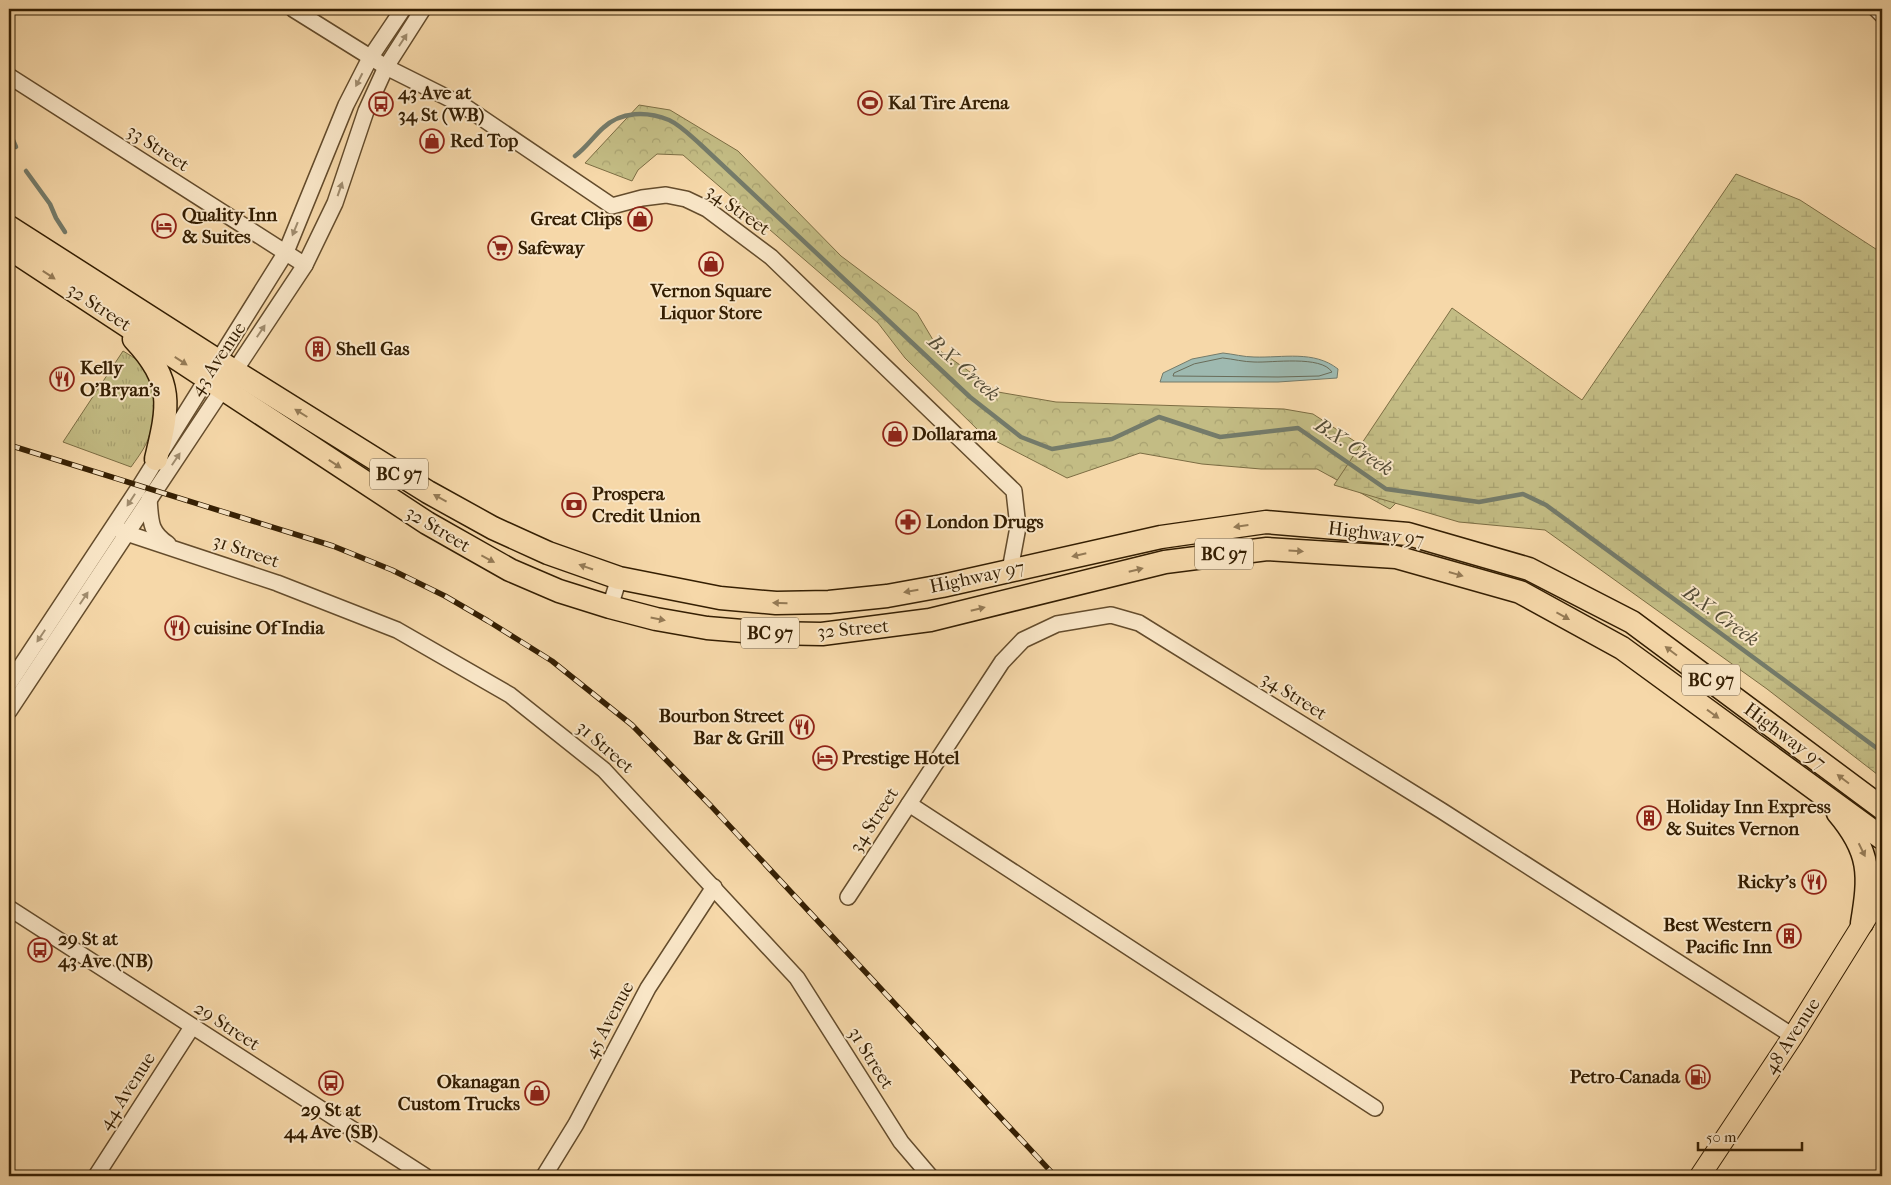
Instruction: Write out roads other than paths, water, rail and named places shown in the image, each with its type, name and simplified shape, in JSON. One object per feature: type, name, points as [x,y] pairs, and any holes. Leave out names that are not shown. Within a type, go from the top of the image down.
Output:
[{"type":"highway","name":"32 Street","points":[[9,227],[221,375],[420,519],[510,570],[543,584],[610,607],[656,619],[707,628],[767,633],[822,634],[930,620]]},
{"type":"highway","name":"32 Street","points":[[9,248],[111,315],[493,528],[548,553],[619,578],[670,590],[720,598],[776,603],[829,602]]},
{"type":"highway","points":[[111,315],[150,357],[159,371],[164,386],[165,409],[156,459]]},
{"type":"highway","name":"Highway 97","points":[[829,602],[887,596],[1161,537],[1266,522],[1408,534],[1529,569],[1632,622],[1882,808]]},
{"type":"highway","name":"Highway 97","points":[[930,620],[1174,561],[1267,549],[1396,557],[1520,592],[1622,648],[1882,838]]},
{"type":"highway","points":[[1824,796],[1845,821],[1865,856],[1867,894],[1862,924]]},
{"type":"highway","points":[[1862,924],[1882,908]]},
{"type":"main road","name":"48 Avenue","points":[[1700,1176],[1793,1036],[1882,893]]},
{"type":"street","name":"34 Street","points":[[293,9],[370,58],[464,106],[612,206],[642,198],[666,195],[686,199],[707,209],[771,257],[1014,491],[1018,527],[1010,570]]},
{"type":"street","name":"43 Avenue","points":[[9,684],[120,530],[149,499],[221,375],[286,252],[346,105],[370,58],[403,9]]},
{"type":"street","name":"43 Avenue","points":[[120,530],[156,459],[305,265],[335,203],[366,111],[386,67],[423,9]]},
{"type":"street","points":[[1876,9],[1882,15]]},
{"type":"street","name":"33 Street","points":[[9,76],[305,265]]},
{"type":"street","points":[[149,499],[152,526],[157,536],[174,548]]},
{"type":"street","name":"31 Street","points":[[120,530],[278,583],[397,630],[510,695],[604,770],[797,978],[901,1142],[930,1176]]},
{"type":"street","points":[[610,607],[619,578]]},
{"type":"street","name":"34 Street","points":[[848,897],[1002,662],[1023,640],[1057,624],[1111,615],[1139,623],[1232,680],[1442,810],[1793,1036]]},
{"type":"street","name":"43 Avenue","points":[[9,711],[19,670]]},
{"type":"street","points":[[909,804],[1375,1108]]},
{"type":"street","name":"45 Avenue","points":[[544,1176],[576,1124],[648,988],[714,887]]},
{"type":"street","name":"29 Street","points":[[9,908],[425,1176]]},
{"type":"street","name":"44 Avenue","points":[[96,1176],[192,1027]]},
{"type":"water","points":[[1223,353],[1250,357],[1298,356],[1319,359],[1338,369],[1337,378],[1278,382],[1160,382],[1163,373],[1192,359]]},
{"type":"waterway","name":"B.X. Creek","points":[[575,156],[603,128],[618,118],[643,114],[661,117],[673,122],[700,144],[970,397],[1021,437],[1052,449],[1112,439],[1159,417],[1220,437],[1298,428],[1386,489],[1479,502],[1523,494],[1546,505],[1882,752]]},
{"type":"waterway","name":"B.X. Creek","points":[[9,131],[16,147]]},
{"type":"waterway","name":"B.X. Creek","points":[[26,171],[50,204],[65,232]]},
{"type":"railway","points":[[9,445],[333,546],[392,570],[445,596],[552,661],[632,725],[711,806],[1055,1176]]},
{"type":"place","name":"Kal Tire Arena","points":[[870,103]]},
{"type":"place","name":"43 Ave at 34 St (WB)","points":[[381,104]]},
{"type":"place","name":"Red Top","points":[[432,141]]},
{"type":"place","name":"Great Clips","points":[[640,219]]},
{"type":"place","name":"Quality Inn & Suites","points":[[164,226]]},
{"type":"place","name":"Safeway","points":[[500,248]]},
{"type":"place","name":"Vernon Square Liquor Store","points":[[711,264]]},
{"type":"place","name":"Shell Gas","points":[[318,349]]},
{"type":"place","name":"Kelly O'Bryan's","points":[[62,379]]},
{"type":"place","name":"Dollarama","points":[[895,434]]},
{"type":"place","name":"Prospera Credit Union","points":[[574,505]]},
{"type":"place","name":"London Drugs","points":[[908,522]]},
{"type":"place","name":"cuisine Of India","points":[[177,628]]},
{"type":"place","name":"Bourbon Street Bar & Grill","points":[[802,727]]},
{"type":"place","name":"Prestige Hotel","points":[[825,758]]},
{"type":"place","name":"Holiday Inn Express & Suites Vernon","points":[[1649,818]]},
{"type":"place","name":"Ricky's","points":[[1814,882]]},
{"type":"place","name":"Best Western Pacific Inn","points":[[1789,936]]},
{"type":"place","name":"29 St at 43 Ave (NB)","points":[[40,950]]},
{"type":"place","name":"Petro-Canada","points":[[1698,1077]]},
{"type":"place","name":"29 St at 44 Ave (SB)","points":[[331,1083]]},
{"type":"place","name":"Okanagan Custom Trucks","points":[[537,1093]]}]
